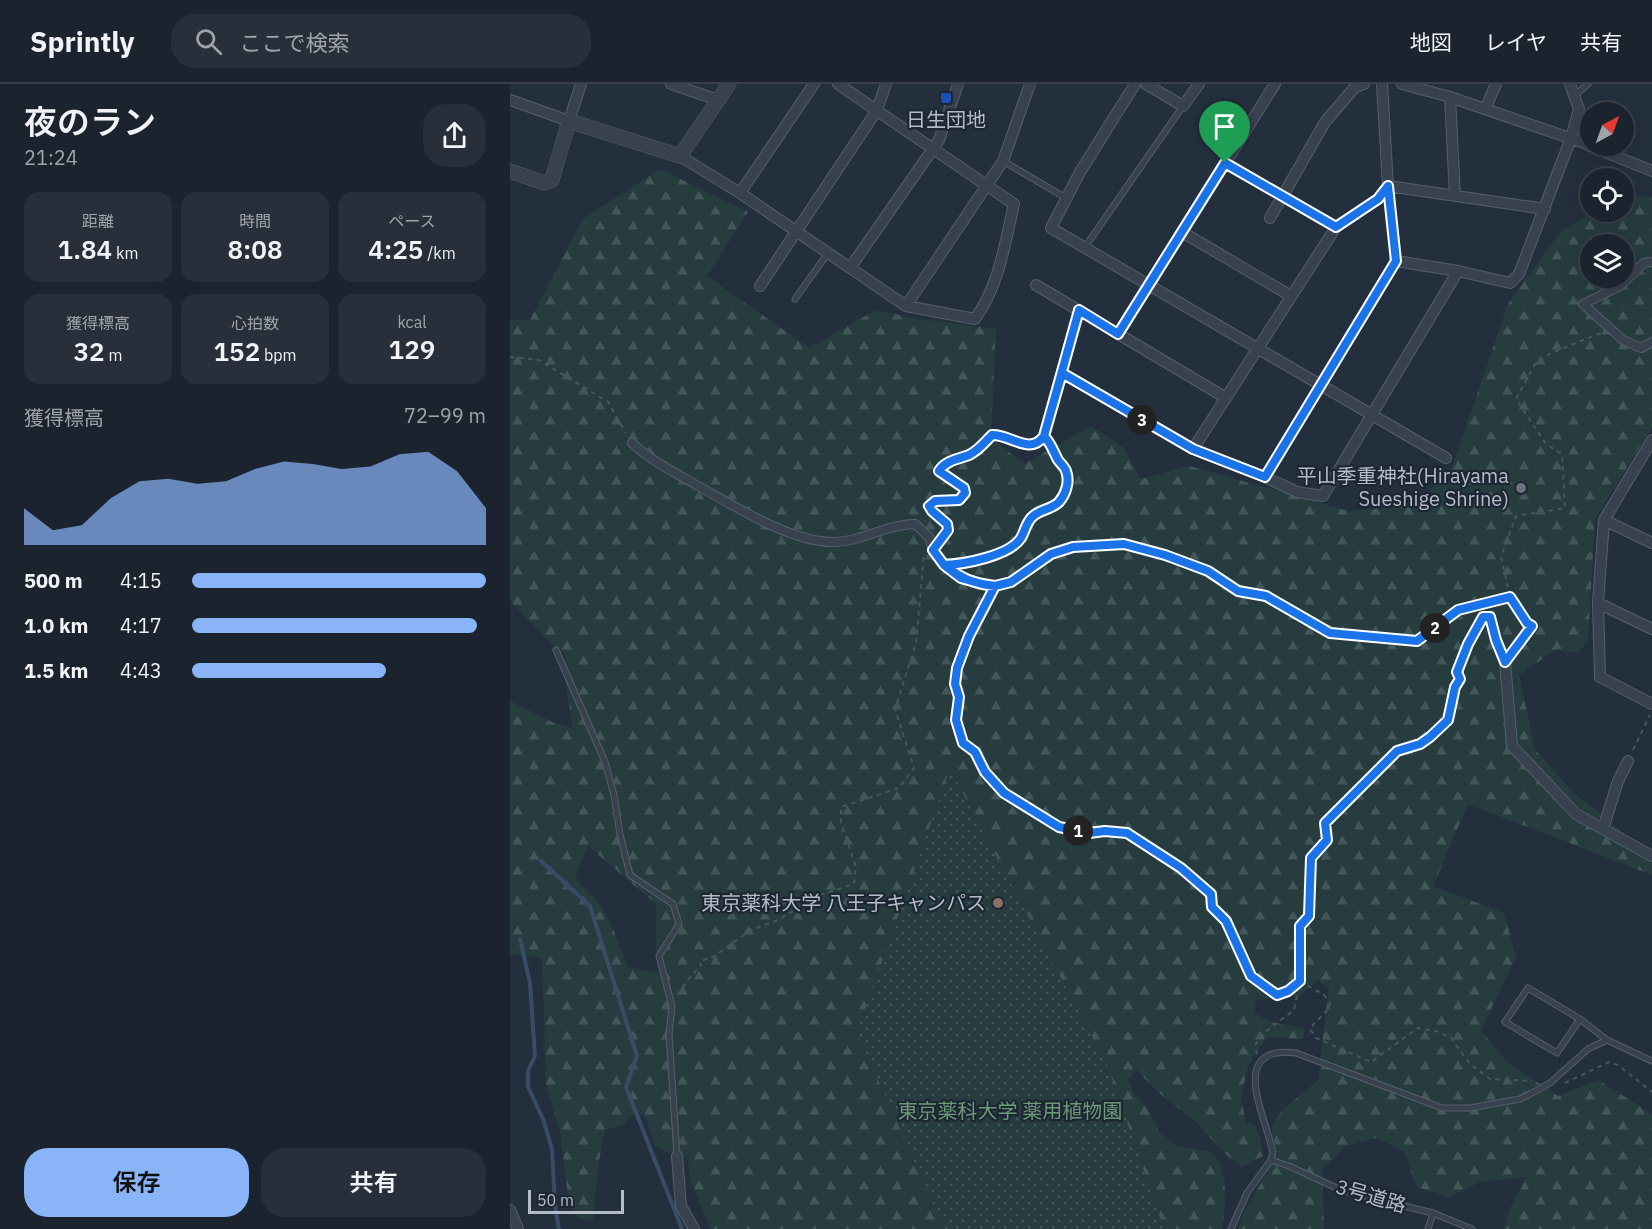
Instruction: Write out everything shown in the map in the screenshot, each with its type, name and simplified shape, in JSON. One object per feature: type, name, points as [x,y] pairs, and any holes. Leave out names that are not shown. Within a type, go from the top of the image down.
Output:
[{"type":"street","points":[[510,171],[544,183],[552,180],[581,84]]},
{"type":"street","points":[[671,84],[718,100]]},
{"type":"street","points":[[680,156],[729,84]]},
{"type":"street","points":[[740,193],[814,84]]},
{"type":"street","points":[[510,100],[680,156],[740,193],[906,306],[975,319],[983,308],[999,269],[1014,204],[838,84]]},
{"type":"street","points":[[760,286],[877,110],[886,84]]},
{"type":"street","points":[[850,268],[939,140],[958,84]]},
{"type":"street","points":[[906,306],[1003,161],[1030,84]]},
{"type":"street","points":[[1135,84],[1066,198],[1051,228],[1446,458]]},
{"type":"street","points":[[1146,84],[1184,106],[1199,84]]},
{"type":"street","points":[[1118,334],[1275,84]]},
{"type":"street","points":[[1270,218],[1325,122],[1355,87],[1364,84]]},
{"type":"street","points":[[1265,477],[1396,261],[1388,186],[1382,84]]},
{"type":"street","points":[[1402,84],[1450,97],[1580,141]]},
{"type":"street","points":[[1485,109],[1496,84]]},
{"type":"street","points":[[1396,261],[1458,271],[1510,283],[1519,273],[1571,138],[1579,109],[1570,84]]},
{"type":"street","points":[[1450,97],[1455,196]]},
{"type":"street","points":[[1617,156],[1652,171]]},
{"type":"street","points":[[1225,163],[1336,227]]},
{"type":"street","points":[[1388,186],[1545,209]]},
{"type":"street","points":[[1193,449],[1336,227],[1378,199],[1388,186]]},
{"type":"street","points":[[1182,232],[1292,296]]},
{"type":"street","points":[[1652,262],[1644,263],[1620,286],[1584,304],[1623,340],[1641,348],[1652,342]]},
{"type":"street","points":[[1062,373],[1193,449],[1297,492],[1323,496],[1458,271]]},
{"type":"street","points":[[1036,285],[1226,398]]},
{"type":"street","points":[[933,550],[948,530],[947,524],[929,506],[935,501],[959,500],[965,493],[964,488],[956,481],[939,471],[942,466],[971,454],[992,435],[1024,445],[1035,445],[1040,442],[1044,436],[1079,310]]},
{"type":"street","points":[[1652,440],[1604,520],[1598,603],[1600,677],[1652,705]]},
{"type":"street","points":[[632,443],[646,456],[727,502],[801,537],[832,542],[851,539],[899,524],[915,524],[929,537],[933,550]]},
{"type":"street","points":[[1640,460],[1652,466]]},
{"type":"street","points":[[1604,520],[1652,543]]},
{"type":"street","points":[[1598,603],[1652,629]]},
{"type":"street","points":[[1532,626],[1505,662],[1512,746],[1576,814],[1652,856]]},
{"type":"street","points":[[1603,829],[1618,781],[1628,761]]},
{"type":"street","points":[[677,1156],[681,1206],[694,1229]]},
{"type":"street","points":[[510,1210],[518,1229]]},
{"type":"lane","points":[[1575,96],[1588,84]]},
{"type":"lane","points":[[1085,247],[1184,106]]},
{"type":"lane","points":[[1003,161],[1066,198]]},
{"type":"lane","points":[[795,299],[828,253]]},
{"type":"lane","points":[[556,650],[605,762],[630,876],[673,904],[679,924],[659,956],[672,1006],[669,1034],[677,1156]]},
{"type":"lane","points":[[1580,1019],[1557,1053],[1505,1022],[1528,988],[1580,1019],[1607,1040],[1652,1061]]},
{"type":"lane","points":[[1231,1229],[1246,1193],[1271,1160],[1271,1144],[1254,1089],[1254,1076],[1259,1065],[1267,1056],[1282,1051],[1296,1053],[1442,1108],[1470,1108],[1520,1099],[1550,1083],[1588,1049],[1607,1040]]},
{"type":"lane","name":"3号道路","points":[[1271,1160],[1343,1191],[1433,1213],[1472,1229]]},
{"type":"lane","points":[[1428,1229],[1433,1213]]},
{"type":"path","points":[[1532,626],[1527,623],[1510,597],[1501,557],[1516,516],[1565,508],[1562,454],[1546,444],[1516,399],[1535,364],[1551,353],[1609,329]]},
{"type":"path","points":[[510,357],[539,360],[608,402],[632,443]]},
{"type":"path","points":[[944,565],[996,555],[1009,549],[1022,537],[1029,520],[1037,512],[1049,510],[1060,501],[1066,490],[1066,471],[1050,442],[1044,436]]},
{"type":"path","points":[[672,1006],[687,981],[701,965],[700,961],[713,957],[751,930],[778,920],[820,895],[854,884],[856,867],[841,823],[842,807],[899,788],[914,768],[895,709],[916,642],[925,533]]},
{"type":"path","points":[[933,550],[944,565],[961,578],[995,586],[1011,582],[1051,554],[1073,547],[1124,544],[1165,555],[1208,571],[1238,591],[1266,596],[1330,633],[1417,641],[1458,610],[1510,597]]},
{"type":"path","points":[[995,586],[964,647],[957,668],[955,684],[959,697],[956,720],[963,743],[975,752],[985,772],[1004,793],[1059,827],[1089,833],[1105,831],[1127,833],[1163,856],[1211,894],[1212,907],[1226,921],[1251,976],[1277,995],[1288,991],[1300,981]]},
{"type":"path","points":[[1259,1065],[1255,1045],[1265,1032],[1294,1010],[1300,981],[1300,926],[1309,916],[1311,858],[1327,840],[1325,823],[1397,751],[1420,744],[1448,720],[1455,687],[1460,679],[1457,672],[1468,644],[1483,617],[1490,617],[1505,662]]},
{"type":"path","points":[[1628,761],[1652,710]]},
{"type":"path","points":[[1300,981],[1324,995],[1330,1003],[1327,1012],[1310,1029],[1316,1038],[1371,1062],[1418,1028],[1436,1031],[1451,1038],[1470,1064],[1490,1079],[1566,1083],[1609,1062],[1618,1065],[1652,1092]]},
{"type":"green space","points":[[660,169],[748,212],[707,276],[809,348],[876,310],[912,318],[996,329],[991,437],[1024,464],[1091,426],[1124,448],[1141,479],[1189,466],[1349,511],[1414,506],[1452,467],[1508,304],[1560,232],[1580,220],[1580,222],[1634,222],[1634,195],[1652,197],[1652,427],[1595,519],[1588,639],[1579,653],[1557,649],[1519,675],[1535,750],[1573,792],[1652,856],[1652,875],[1468,804],[1433,886],[1504,913],[1516,957],[1481,1030],[1507,1062],[1558,1096],[1598,1080],[1652,1114],[1652,1229],[1504,1229],[1509,1210],[1527,1177],[1480,1182],[1449,1197],[1417,1187],[1404,1151],[1377,1138],[1345,1146],[1322,1171],[1324,1229],[1238,1229],[1245,1210],[1278,1154],[1272,1133],[1274,1121],[1292,1101],[1319,1080],[1329,988],[1317,980],[1298,997],[1256,1000],[1254,1013],[1274,1023],[1305,1028],[1303,1039],[1266,1037],[1248,1066],[1241,1098],[1246,1122],[1254,1125],[1260,1137],[1263,1156],[1241,1167],[1222,1151],[1197,1123],[1154,1089],[1137,1070],[1128,1079],[1133,1093],[1148,1109],[1159,1132],[1176,1146],[1213,1152],[1224,1179],[1222,1229],[711,1229],[690,1180],[688,1159],[655,1147],[646,1118],[637,1111],[624,1124],[605,1130],[598,1165],[593,1221],[578,1218],[569,1204],[560,1132],[546,1084],[542,958],[510,954],[510,701],[554,723],[573,728],[566,686],[566,655],[510,601],[510,320],[530,320],[583,219]],"holes":[[[588,846],[656,904],[656,953],[668,974],[628,968],[611,923],[598,902],[575,878]]]},
{"type":"green space","name":"東京薬科大学 薬用植物園","points":[[950,769],[1108,1067],[1164,1229],[949,1229],[941,1222],[857,1032]]},
{"type":"waterway","points":[[541,861],[590,906],[637,1056],[626,1087],[682,1229]]},
{"type":"waterway","points":[[520,939],[530,983],[535,1056],[528,1071],[528,1087],[543,1119],[552,1149],[555,1206],[559,1229]]},
{"type":"place","name":"日生団地","points":[[946,98]]},
{"type":"place","name":"平山季重神社(Hirayama Sueshige Shrine)","points":[[1521,488]]},
{"type":"place","name":"東京薬科大学 八王子キャンパス","points":[[998,903]]},
{"type":"route","points":[[1225,163],[1118,334],[1079,310],[1044,436],[1050,442],[1066,471],[1066,490],[1060,501],[1049,510],[1037,512],[1029,520],[1022,537],[1009,549],[996,555],[944,565],[961,578],[995,586],[964,647],[957,668],[955,684],[959,697],[956,720],[963,743],[975,752],[985,772],[1004,793],[1059,827],[1089,833],[1105,831],[1127,833],[1181,868],[1211,894],[1212,907],[1226,921],[1251,976],[1277,995],[1288,991],[1300,981],[1300,926],[1309,916],[1311,858],[1327,840],[1325,823],[1397,751],[1420,744],[1448,720],[1455,687],[1460,679],[1457,672],[1468,644],[1483,617],[1490,617],[1505,662],[1532,626],[1510,601],[1510,597],[1458,610],[1417,641],[1330,633],[1266,596],[1238,591],[1208,571],[1165,555],[1124,544],[1073,547],[1051,554],[1011,582],[995,586],[982,584],[961,578],[944,565],[933,550],[948,530],[947,524],[929,506],[935,501],[959,500],[965,493],[964,488],[939,471],[942,466],[971,454],[992,435],[1024,445],[1035,445],[1040,442],[1044,436],[1062,373],[1193,449],[1265,477],[1396,261],[1388,186],[1378,199],[1336,227],[1225,163]]}]
